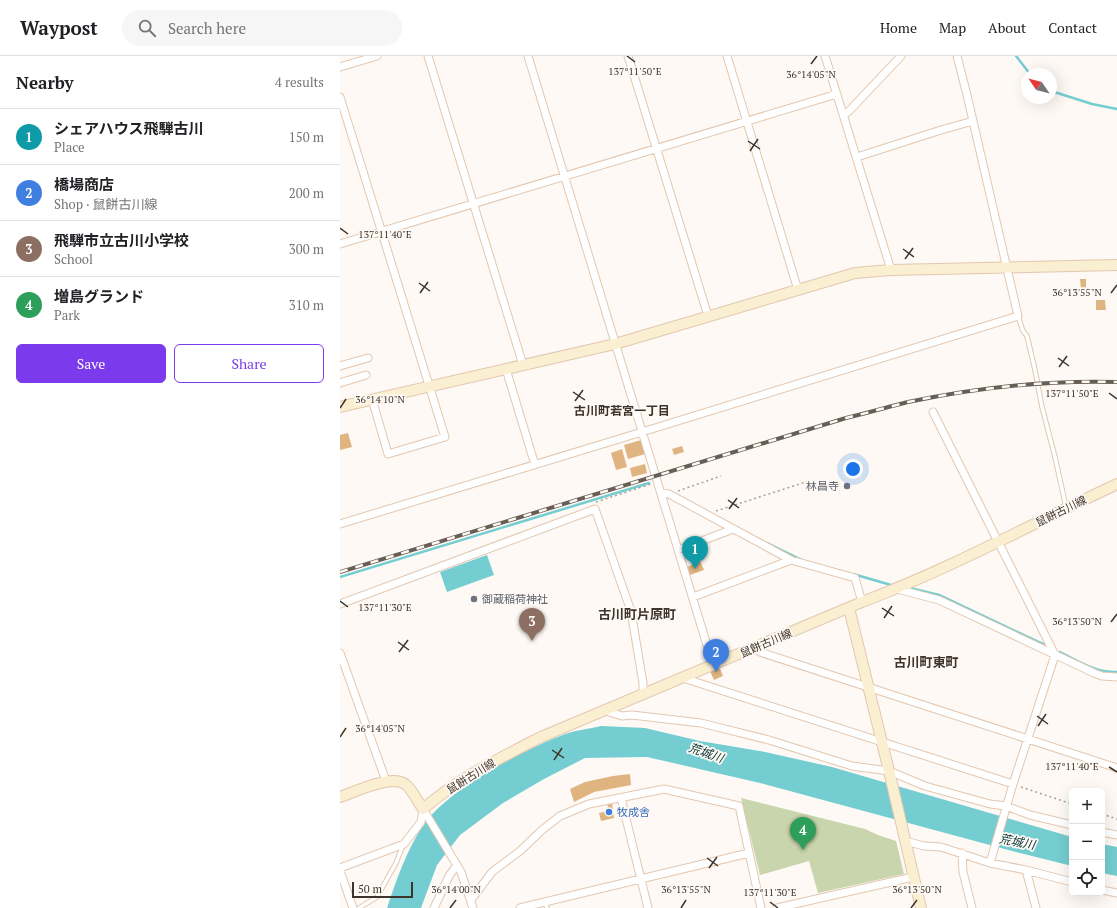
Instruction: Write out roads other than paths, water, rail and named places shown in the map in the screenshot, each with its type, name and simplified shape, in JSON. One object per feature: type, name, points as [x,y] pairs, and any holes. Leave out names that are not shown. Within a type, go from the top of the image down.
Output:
[{"type":"street","points":[[340,67],[377,56]]},
{"type":"street","points":[[428,56],[522,365]]},
{"type":"street","points":[[528,56],[713,665]]},
{"type":"street","points":[[628,56],[708,316]]},
{"type":"street","points":[[727,56],[798,290]]},
{"type":"street","points":[[826,56],[891,270]]},
{"type":"street","points":[[844,115],[901,56]]},
{"type":"street","points":[[340,524],[1018,316],[968,95],[957,56]]},
{"type":"street","points":[[340,244],[837,94]]},
{"type":"street","points":[[340,97],[445,437],[388,454],[372,399]]},
{"type":"street","points":[[857,158],[973,121]]},
{"type":"street","points":[[340,407],[615,344],[855,273],[891,270],[1117,265]]},
{"type":"street","points":[[340,366],[368,358]]},
{"type":"street","points":[[506,369],[535,465]]},
{"type":"street","points":[[340,383],[366,375]]},
{"type":"street","points":[[933,412],[1056,655],[1006,806],[990,863]]},
{"type":"street","name":"鼠餅古川線","points":[[425,813],[435,799],[498,759],[541,737],[606,711],[862,602],[897,589],[999,542],[1117,484]]},
{"type":"street","points":[[660,494],[669,494],[791,560],[855,578],[862,602]]},
{"type":"street","points":[[340,604],[595,509],[631,610],[643,683],[643,694]]},
{"type":"street","points":[[678,550],[733,529]]},
{"type":"street","points":[[692,597],[791,560]]},
{"type":"street","points":[[897,589],[939,600],[1094,673],[1102,676],[1117,677]]},
{"type":"street","points":[[849,608],[881,742],[890,773],[920,908]]},
{"type":"street","points":[[755,648],[760,652],[1117,768]]},
{"type":"street","points":[[340,653],[386,781]]},
{"type":"street","points":[[683,678],[1013,784]]},
{"type":"street","points":[[606,711],[622,716],[632,715],[701,723],[769,740],[852,766],[890,773],[925,786],[990,804],[1006,806],[1030,815],[1069,824]]},
{"type":"street","points":[[340,797],[386,781],[400,781],[409,788],[464,877],[473,908]]},
{"type":"street","points":[[471,900],[492,872],[520,851],[542,830],[560,816],[589,804],[664,789],[738,806],[761,908]]},
{"type":"street","points":[[621,798],[648,908]]},
{"type":"street","points":[[340,868],[404,844],[421,822],[425,813]]},
{"type":"street","points":[[1105,833],[1117,835]]},
{"type":"street","points":[[905,841],[924,846],[941,847],[990,863],[1026,870],[1069,881]]},
{"type":"street","points":[[520,908],[546,905],[640,879],[749,853]]},
{"type":"street","points":[[962,853],[964,872],[972,908]]},
{"type":"street","points":[[434,908],[456,863]]},
{"type":"street","points":[[1026,870],[1036,908]]},
{"type":"street","points":[[340,871],[353,908]]},
{"type":"street","points":[[777,908],[913,877]]},
{"type":"street","points":[[1105,891],[1117,893]]},
{"type":"lane","points":[[1018,316],[1023,331],[1027,336],[1066,508]]},
{"type":"lane","points":[[359,908],[377,897],[396,863],[404,844]]},
{"type":"water","points":[[487,555],[494,575],[447,592],[440,572]]},
{"type":"water","name":"荒城川","points":[[601,726],[645,728],[700,741],[765,752],[832,767],[1069,836],[1069,865],[760,783],[647,757],[585,758],[544,779],[503,803],[460,835],[437,865],[421,908],[387,908],[411,846],[422,827],[433,813],[449,799],[487,773],[528,750],[574,731]]},
{"type":"water","points":[[1105,845],[1117,847],[1117,876],[1105,874]]},
{"type":"waterway","points":[[1016,56],[1025,68]]},
{"type":"waterway","points":[[1057,93],[1092,104],[1117,109]]},
{"type":"waterway","points":[[340,577],[649,483]]},
{"type":"waterway","points":[[765,542],[802,560]]},
{"type":"waterway","points":[[853,574],[891,585]]},
{"type":"waterway","points":[[910,588],[939,595],[1045,645]]},
{"type":"waterway","points":[[1060,652],[1080,663],[1102,671],[1117,672]]},
{"type":"railway","points":[[340,572],[846,418],[908,402],[1012,386],[1065,382],[1117,382]]},
{"type":"place","name":"林昌寺","points":[[847,486]]},
{"type":"place","name":"シェアハウス飛騨古川","points":[[695,569]]},
{"type":"place","name":"御蔵稲荷神社","points":[[474,599]]},
{"type":"place","name":"飛騨市立古川小学校","points":[[532,641]]},
{"type":"place","name":"橋場商店","points":[[716,672]]},
{"type":"place","name":"牧成舎","points":[[609,812]]},
{"type":"place","name":"増島グランド","points":[[803,850]]},
{"type":"district","name":"古川町若宮一丁目","points":[[622,411]]},
{"type":"district","name":"古川町片原町","points":[[637,614]]},
{"type":"district","name":"古川町東町","points":[[926,662]]}]
